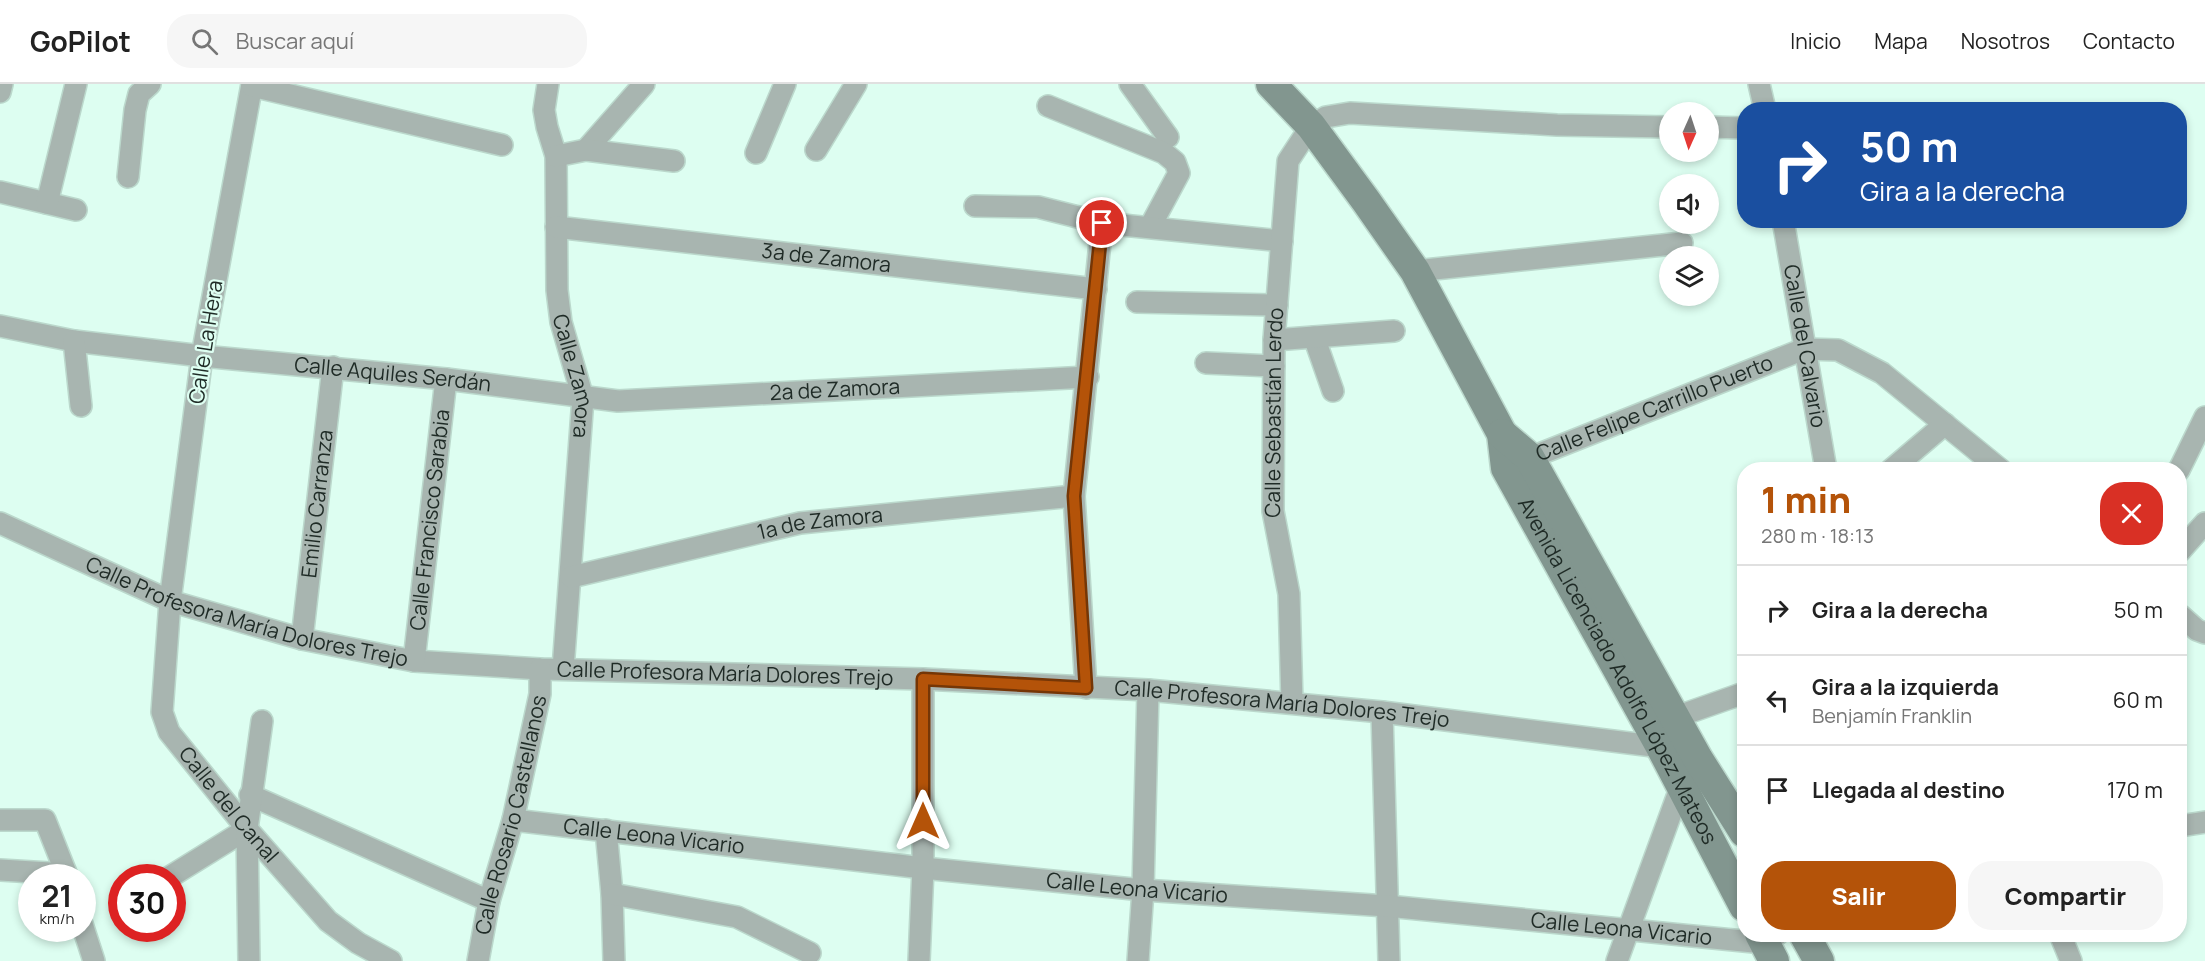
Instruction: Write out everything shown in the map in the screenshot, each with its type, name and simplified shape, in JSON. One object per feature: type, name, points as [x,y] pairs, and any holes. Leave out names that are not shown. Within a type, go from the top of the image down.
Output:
[{"type":"street","points":[[0,92],[2,84]]},
{"type":"street","points":[[46,203],[76,84]]},
{"type":"street","points":[[128,177],[139,93],[150,84]]},
{"type":"street","name":"Calle Zamora","points":[[548,84],[544,110],[556,156],[557,290],[561,322],[584,398],[563,669]]},
{"type":"street","points":[[586,150],[644,84]]},
{"type":"street","points":[[756,153],[785,84]]},
{"type":"street","points":[[816,150],[856,84]]},
{"type":"street","points":[[1130,84],[1168,137]]},
{"type":"street","name":"Avenida Licenciado Adolfo López Mateos","points":[[1271,84],[1311,126],[1415,271],[1502,434],[1680,740],[1737,818]]},
{"type":"street","points":[[1759,84],[1763,102]]},
{"type":"street","points":[[252,85],[502,145]]},
{"type":"street","name":"Calle La Hera","points":[[170,601],[202,356],[252,85]]},
{"type":"street","points":[[1048,106],[1164,153],[1175,162],[1179,173],[1150,227]]},
{"type":"street","points":[[1311,126],[1326,117],[1350,113],[1557,125],[1659,127]]},
{"type":"street","name":"Calle Sebastián Lerdo","points":[[1292,703],[1289,594],[1273,511],[1274,340],[1288,161],[1311,126]]},
{"type":"street","points":[[1719,127],[1737,128]]},
{"type":"street","points":[[556,156],[586,150],[674,161]]},
{"type":"street","points":[[0,192],[76,210]]},
{"type":"street","points":[[975,206],[1038,207],[1102,223],[1282,241]]},
{"type":"street","points":[[1086,688],[1074,496],[1102,223]]},
{"type":"street","name":"3a de Zamora","points":[[556,226],[1096,289]]},
{"type":"street","name":"Calle del Calvario","points":[[1785,228],[1825,462]]},
{"type":"street","points":[[1415,271],[1682,243]]},
{"type":"street","points":[[1137,302],[1277,305]]},
{"type":"street","name":"Calle Aquiles Serdán","points":[[0,326],[74,341],[202,356],[446,379],[584,398]]},
{"type":"street","points":[[1274,340],[1394,331]]},
{"type":"street","points":[[1314,337],[1333,392]]},
{"type":"street","points":[[74,341],[81,406]]},
{"type":"street","points":[[1804,349],[1838,350],[1882,373],[1991,462]]},
{"type":"street","name":"Calle Felipe Carrillo Puerto","points":[[1518,462],[1804,349]]},
{"type":"street","points":[[1206,363],[1274,366]]},
{"type":"street","name":"Emilio Carranza","points":[[302,639],[333,367]]},
{"type":"street","name":"2a de Zamora","points":[[584,398],[618,401],[1088,377]]},
{"type":"street","name":"Calle Francisco Sarabia","points":[[414,661],[446,379]]},
{"type":"street","points":[[2183,462],[2205,417]]},
{"type":"street","points":[[1900,462],[1945,424]]},
{"type":"street","name":"1a de Zamora","points":[[571,577],[800,523],[1074,496]]},
{"type":"street","name":"Calle Profesora María Dolores Trejo","points":[[0,523],[170,601],[302,639],[414,661],[540,669],[923,679],[1148,690],[1680,740]]},
{"type":"street","points":[[2187,543],[2205,523]]},
{"type":"street","name":"Calle del Canal","points":[[170,601],[162,712],[169,732],[247,829],[328,921],[358,943],[391,961]]},
{"type":"street","points":[[2187,620],[2201,631],[2205,651]]},
{"type":"street","name":"Calle Rosario Castellanos","points":[[478,961],[489,901],[513,820],[540,694],[540,669]]},
{"type":"street","points":[[919,961],[923,868],[923,679]]},
{"type":"street","points":[[1138,961],[1143,890],[1148,690]]},
{"type":"street","points":[[1680,740],[1737,698]]},
{"type":"street","points":[[1382,712],[1389,961]]},
{"type":"street","points":[[249,961],[247,829],[262,721]]},
{"type":"street","name":"Avenida Licenciado Adolfo López Mateos","points":[[1680,740],[1681,786],[1737,893]]},
{"type":"street","points":[[1617,961],[1681,786]]},
{"type":"street","points":[[250,795],[489,901]]},
{"type":"street","points":[[0,820],[45,820],[62,864]]},
{"type":"street","name":"Calle Leona Vicario","points":[[513,820],[923,868],[1143,890],[1387,906],[1737,940]]},
{"type":"street","points":[[2187,825],[2205,822]]},
{"type":"street","points":[[186,867],[247,829]]},
{"type":"street","points":[[606,830],[612,894],[614,961]]},
{"type":"street","points":[[0,870],[18,872]]},
{"type":"street","points":[[612,894],[737,917],[810,953]]},
{"type":"street","points":[[88,942],[94,961]]},
{"type":"street","points":[[1808,942],[1819,961]]},
{"type":"street","points":[[2063,942],[2071,961]]},
{"type":"route","points":[[923,821],[923,679],[1086,688],[1074,496],[1102,223]]}]
